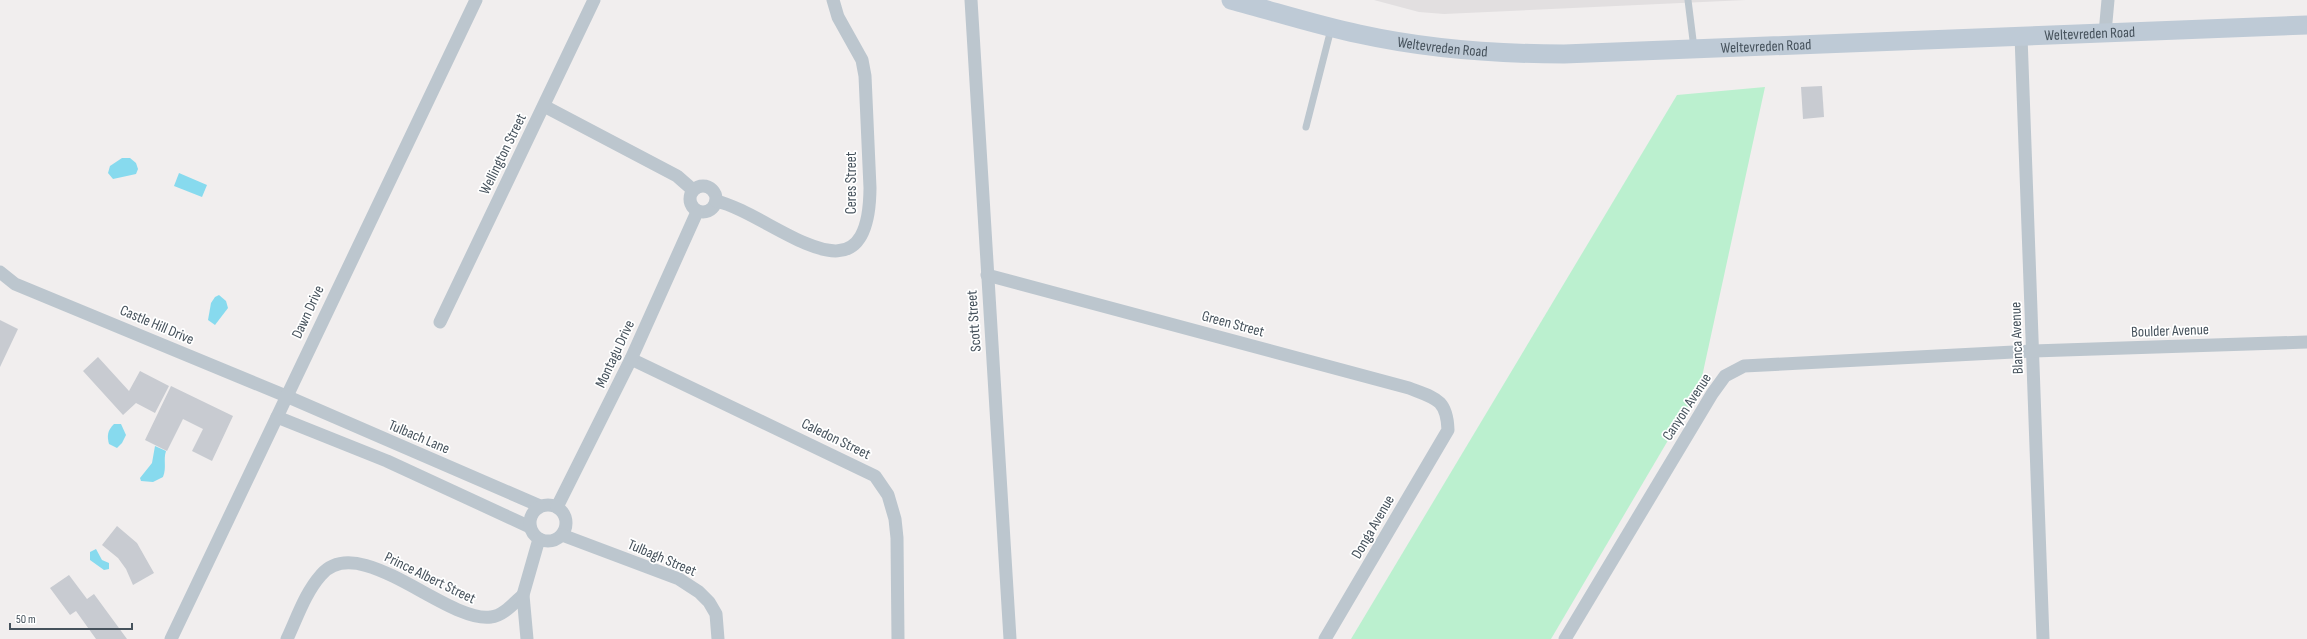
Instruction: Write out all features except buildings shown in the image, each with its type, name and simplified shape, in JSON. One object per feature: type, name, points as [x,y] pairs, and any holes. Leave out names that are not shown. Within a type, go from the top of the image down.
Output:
[{"type":"main road","name":"Weltevreden Road","points":[[1230,0],[1332,27],[1420,45],[1504,54],[1564,54],[2307,25]]},
{"type":"street","name":"Dawn Drive","points":[[171,639],[476,0]]},
{"type":"street","name":"Wellington Street","points":[[440,322],[594,0]]},
{"type":"street","name":"Ceres Street","points":[[716,201],[738,208],[805,244],[825,250],[845,250],[858,241],[864,230],[870,205],[865,76],[857,48],[838,17],[833,0]]},
{"type":"street","name":"Scott Street","points":[[970,0],[1010,639]]},
{"type":"street","points":[[2105,33],[2108,0]]},
{"type":"street","name":"Blanca Avenue","points":[[2021,36],[2043,639]]},
{"type":"street","points":[[544,106],[676,176],[693,190]]},
{"type":"street","points":[[703,186],[709,187],[713,190],[716,201],[710,211],[697,212],[693,209],[689,199],[693,190],[703,186]]},
{"type":"street","name":"Montagu Drive","points":[[557,507],[631,359],[697,212]]},
{"type":"street","name":"Castle Hill Drive","points":[[0,272],[15,284],[286,396]]},
{"type":"street","name":"Green Street","points":[[987,275],[1409,388],[1433,397],[1442,405],[1447,414],[1448,430]]},
{"type":"street","name":"Castle Hill Drive","points":[[0,284],[15,284]]},
{"type":"street","name":"Boulder Avenue","points":[[2033,351],[2307,342]]},
{"type":"street","name":"Canyon Avenue","points":[[1565,639],[1712,394],[1720,382],[1732,372],[1755,364],[2033,351]]},
{"type":"street","name":"Caledon Street","points":[[631,359],[875,476],[888,495],[895,519],[897,538],[898,639]]},
{"type":"street","name":"Tulbach Lane","points":[[286,396],[540,506]]},
{"type":"street","points":[[276,417],[360,450],[530,527],[539,539],[551,541],[562,535],[566,528],[566,520],[563,512],[557,507],[549,504],[540,506],[534,511],[530,519],[530,527]]},
{"type":"street","name":"Donga Avenue","points":[[1325,639],[1448,430]]},
{"type":"street","points":[[360,450],[368,432]]},
{"type":"street","name":"Tulbagh Street","points":[[562,535],[679,579],[699,592],[709,602],[716,614],[718,639]]},
{"type":"street","points":[[527,639],[523,595],[539,539]]},
{"type":"street","name":"Prince Albert Street","points":[[287,639],[304,601],[321,574],[339,564],[357,564],[383,570],[473,616],[494,616],[523,595]]},
{"type":"lane","points":[[1688,0],[1694,48]]},
{"type":"lane","points":[[1306,127],[1332,27]]},
{"type":"shaded area","points":[[1374,0],[1746,0],[1444,14],[1419,12]]},
{"type":"green space","points":[[1765,87],[1700,386],[1551,639],[1351,639],[1677,95]]},
{"type":"water","points":[[122,158],[130,158],[136,163],[138,169],[136,174],[113,179],[108,173],[110,166]]},
{"type":"water","points":[[179,173],[207,185],[202,197],[174,186]]},
{"type":"water","points":[[219,295],[226,301],[228,308],[215,325],[208,320],[211,303],[215,297]]},
{"type":"water","points":[[114,424],[121,424],[126,435],[122,443],[117,448],[109,444],[108,438],[109,431]]},
{"type":"water","points":[[155,446],[166,451],[163,477],[153,482],[141,481],[140,478],[152,463]]},
{"type":"water","points":[[96,549],[102,560],[109,563],[109,569],[104,570],[90,560],[90,552]]}]
